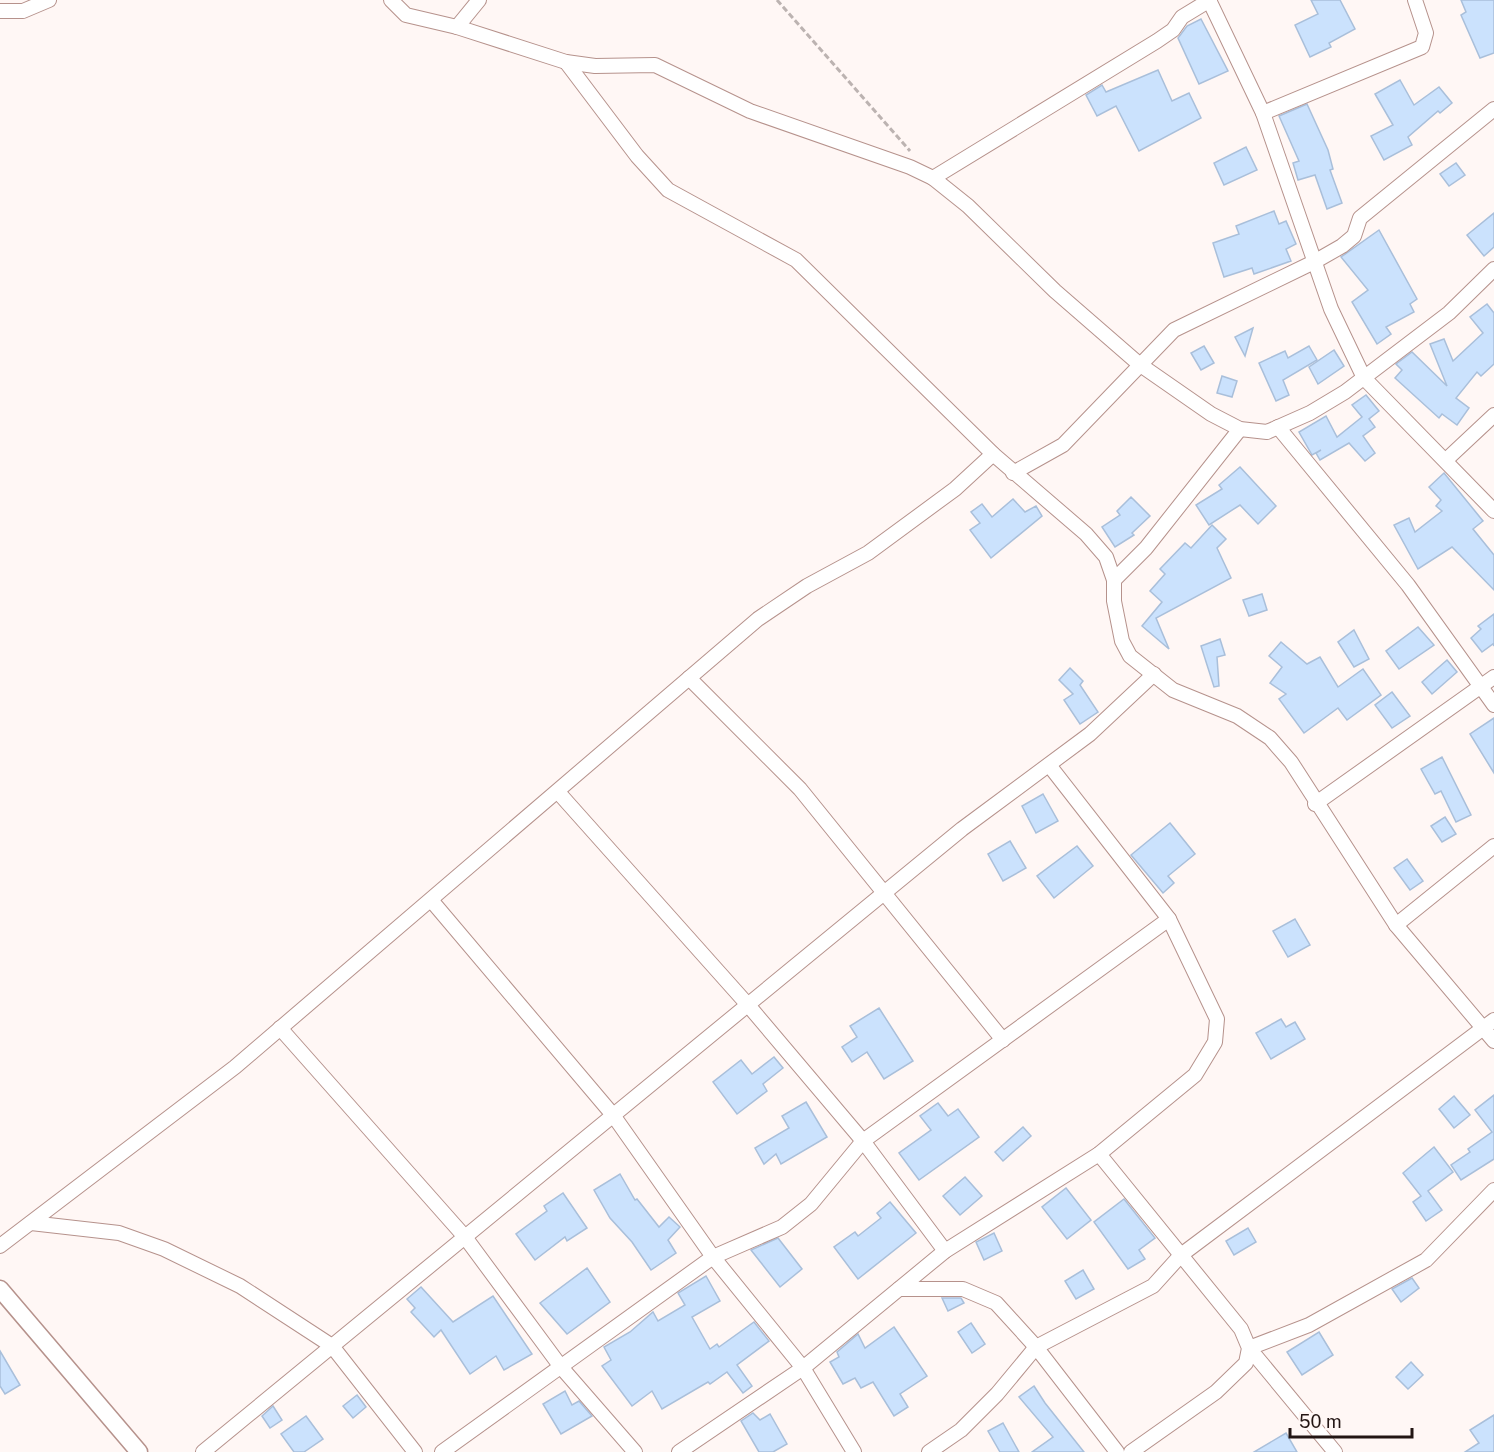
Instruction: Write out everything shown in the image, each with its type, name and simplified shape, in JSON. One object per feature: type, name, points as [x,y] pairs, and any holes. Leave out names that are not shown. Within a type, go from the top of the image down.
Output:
[{"type":"street","points":[[0,11],[22,11],[50,0]]},
{"type":"street","points":[[392,0],[406,15],[457,27],[566,62],[595,66],[654,65],[750,111],[910,167],[933,178],[968,206],[1055,291],[1139,364],[1211,414],[1240,429],[1267,432],[1310,413],[1364,378],[1449,313],[1492,273]]},
{"type":"street","points":[[457,27],[479,0]]},
{"type":"street","points":[[933,178],[1157,41],[1173,30],[1182,17],[1210,0],[1263,113],[1331,309],[1364,378],[1494,511]]},
{"type":"street","points":[[1263,113],[1422,46],[1426,33],[1415,0]]},
{"type":"street","points":[[566,62],[637,156],[668,190],[796,260],[1013,473],[1086,534],[1106,558],[1114,580],[1114,601],[1122,641],[1130,656],[1173,690],[1237,716],[1270,738],[1291,762],[1315,804],[1396,925],[1483,1031],[1494,1041]]},
{"type":"street","points":[[1013,473],[1063,445],[1174,330],[1314,262],[1354,236],[1360,218],[1494,109]]},
{"type":"street","points":[[1446,460],[1494,415]]},
{"type":"street","points":[[1278,427],[1408,585],[1494,705]]},
{"type":"street","points":[[1114,580],[1146,548],[1240,429]]},
{"type":"street","points":[[0,1246],[235,1066],[758,619],[807,586],[868,553],[956,489],[993,454]]},
{"type":"street","points":[[203,1452],[962,829],[1090,734],[1154,674]]},
{"type":"street","points":[[1315,804],[1494,677]]},
{"type":"street","points":[[689,678],[800,789],[1003,1040]]},
{"type":"street","points":[[679,1452],[803,1368],[945,1251],[1099,1154],[1195,1075],[1215,1042],[1217,1019],[1169,919],[1049,765]]},
{"type":"street","points":[[558,792],[748,1005],[863,1141],[945,1251]]},
{"type":"street","points":[[1396,925],[1494,846]]},
{"type":"street","points":[[430,900],[613,1115],[713,1257],[803,1368],[854,1452]]},
{"type":"street","points":[[442,1452],[713,1257],[782,1227],[811,1204],[863,1141],[1169,919]]},
{"type":"street","points":[[929,1452],[968,1423],[997,1394],[1036,1347],[1152,1286],[1181,1255],[1483,1031],[1494,1020]]},
{"type":"street","points":[[280,1028],[465,1237],[561,1367],[635,1452]]},
{"type":"street","points":[[1099,1154],[1241,1329],[1249,1348],[1335,1452]]},
{"type":"street","points":[[1249,1348],[1309,1325],[1426,1260],[1494,1190]]},
{"type":"street","points":[[31,1222],[119,1233],[164,1249],[240,1286],[332,1346],[415,1452]]},
{"type":"street","points":[[0,1289],[139,1452]]},
{"type":"street","points":[[899,1289],[963,1289],[996,1303],[1036,1347],[1117,1452]]},
{"type":"street","points":[[1131,1452],[1216,1392],[1246,1364],[1249,1348]]},
{"type":"path","points":[[777,0],[910,152]]},
{"type":"building","points":[[1311,0],[1340,0],[1355,29],[1329,43],[1331,47],[1310,57],[1295,25],[1318,14]]},
{"type":"building","points":[[1461,0],[1494,0],[1494,53],[1480,58],[1461,15],[1466,12]]},
{"type":"building","points":[[1201,19],[1228,71],[1199,84],[1178,38],[1187,26]]},
{"type":"building","points":[[1158,70],[1172,101],[1189,93],[1201,118],[1139,151],[1116,106],[1097,116],[1086,95],[1102,85],[1106,92]]},
{"type":"building","points":[[1400,80],[1414,105],[1439,87],[1452,103],[1440,113],[1438,111],[1408,137],[1412,145],[1384,160],[1371,136],[1393,125],[1375,94]]},
{"type":"building","points":[[1307,104],[1328,150],[1333,169],[1330,170],[1342,203],[1327,209],[1315,175],[1298,180],[1293,163],[1299,161],[1279,116]]},
{"type":"building","points":[[1246,147],[1257,170],[1224,185],[1214,163]]},
{"type":"building","points":[[1456,163],[1465,175],[1449,186],[1440,174]]},
{"type":"building","points":[[1274,211],[1279,224],[1286,221],[1296,244],[1286,249],[1291,261],[1254,274],[1252,268],[1224,277],[1213,243],[1239,234],[1236,226]]},
{"type":"building","points":[[1494,213],[1494,247],[1484,256],[1467,235]]},
{"type":"building","points":[[1379,230],[1417,299],[1410,304],[1414,312],[1386,327],[1391,334],[1377,344],[1352,302],[1368,290],[1341,257]]},
{"type":"building","points":[[1487,304],[1494,313],[1494,364],[1481,376],[1477,372],[1456,398],[1469,408],[1457,425],[1442,414],[1439,418],[1395,378],[1402,370],[1396,364],[1412,352],[1447,386],[1430,344],[1444,339],[1453,361],[1483,333],[1470,317]]},
{"type":"building","points":[[1253,328],[1245,356],[1235,337]]},
{"type":"building","points":[[1204,346],[1214,363],[1201,370],[1191,353]]},
{"type":"building","points":[[1309,346],[1317,360],[1283,380],[1289,395],[1276,401],[1259,363],[1285,351],[1288,358]]},
{"type":"building","points":[[1334,350],[1344,366],[1318,384],[1309,367]]},
{"type":"building","points":[[1222,376],[1237,381],[1232,397],[1217,393]]},
{"type":"building","points":[[1366,395],[1379,411],[1369,419],[1375,427],[1363,436],[1375,453],[1365,461],[1349,443],[1320,460],[1316,453],[1321,450],[1312,455],[1299,432],[1326,416],[1337,437],[1362,417],[1352,405]]},
{"type":"building","points":[[1240,467],[1276,506],[1258,524],[1240,505],[1209,525],[1196,505],[1222,489],[1219,485]]},
{"type":"building","points":[[1444,473],[1483,521],[1473,529],[1494,555],[1494,590],[1452,547],[1418,569],[1394,525],[1409,518],[1415,532],[1442,511],[1436,506],[1441,500],[1429,487]]},
{"type":"building","points":[[1131,497],[1150,516],[1132,533],[1134,535],[1115,547],[1102,527],[1120,515],[1117,511]]},
{"type":"building","points":[[1013,499],[1025,512],[1036,506],[1042,516],[991,558],[970,530],[980,523],[971,512],[982,504],[992,517]]},
{"type":"building","points":[[1212,525],[1226,539],[1217,548],[1231,578],[1156,618],[1169,649],[1142,626],[1162,602],[1150,591],[1165,574],[1160,569],[1185,543],[1191,548]]},
{"type":"building","points":[[1262,594],[1267,610],[1249,616],[1243,600]]},
{"type":"building","points":[[1494,614],[1494,646],[1493,644],[1482,652],[1471,638],[1481,629],[1478,626]]},
{"type":"building","points":[[1418,627],[1434,645],[1399,669],[1386,651]]},
{"type":"building","points":[[1354,630],[1369,659],[1354,667],[1338,642]]},
{"type":"building","points":[[1220,639],[1225,655],[1217,657],[1219,686],[1214,687],[1201,646]]},
{"type":"building","points":[[1281,642],[1307,664],[1320,657],[1338,687],[1363,669],[1381,695],[1347,720],[1338,708],[1304,733],[1279,699],[1286,694],[1270,683],[1282,667],[1269,656]]},
{"type":"building","points":[[1447,660],[1457,672],[1432,694],[1422,682]]},
{"type":"building","points":[[1070,668],[1083,681],[1080,685],[1098,712],[1080,724],[1064,700],[1073,694],[1059,680]]},
{"type":"building","points":[[1392,692],[1410,716],[1392,728],[1375,705]]},
{"type":"building","points":[[1494,718],[1494,773],[1470,734]]},
{"type":"building","points":[[1442,757],[1471,815],[1456,822],[1441,791],[1435,794],[1421,769]]},
{"type":"building","points":[[1043,794],[1058,821],[1036,833],[1022,806]]},
{"type":"building","points":[[1445,817],[1456,834],[1442,842],[1431,826]]},
{"type":"building","points":[[1170,823],[1195,854],[1168,876],[1174,883],[1163,893],[1131,855]]},
{"type":"building","points":[[1010,841],[1026,868],[1003,881],[988,854]]},
{"type":"building","points":[[1077,846],[1093,866],[1054,898],[1037,876]]},
{"type":"building","points":[[1407,859],[1423,881],[1410,890],[1394,868]]},
{"type":"building","points":[[1295,919],[1310,945],[1288,957],[1273,931]]},
{"type":"building","points":[[879,1008],[913,1061],[884,1079],[867,1052],[852,1062],[842,1047],[857,1037],[850,1026]]},
{"type":"building","points":[[1281,1019],[1286,1027],[1295,1022],[1305,1039],[1271,1059],[1256,1033]]},
{"type":"building","points":[[774,1057],[783,1068],[763,1084],[767,1091],[737,1114],[713,1082],[741,1060],[752,1074]]},
{"type":"building","points":[[1494,1095],[1494,1159],[1461,1180],[1451,1165],[1470,1152],[1468,1149],[1492,1132],[1475,1110]]},
{"type":"building","points":[[1454,1096],[1470,1115],[1454,1128],[1439,1109]]},
{"type":"building","points":[[806,1102],[827,1137],[781,1164],[776,1154],[764,1164],[755,1148],[789,1128],[782,1116]]},
{"type":"building","points":[[938,1103],[948,1116],[958,1109],[979,1137],[919,1180],[899,1153],[931,1130],[920,1116]]},
{"type":"building","points":[[1023,1127],[1031,1136],[1003,1161],[995,1152]]},
{"type":"building","points":[[1434,1147],[1453,1172],[1428,1191],[1442,1210],[1426,1221],[1413,1202],[1421,1196],[1403,1173]]},
{"type":"building","points":[[620,1174],[635,1200],[637,1199],[659,1227],[669,1217],[680,1227],[668,1240],[676,1253],[651,1270],[632,1242],[610,1218],[594,1190]]},
{"type":"building","points":[[965,1177],[982,1196],[960,1215],[943,1196]]},
{"type":"building","points":[[1066,1188],[1091,1220],[1067,1239],[1042,1207]]},
{"type":"building","points":[[563,1193],[587,1228],[567,1241],[565,1237],[535,1260],[516,1234],[547,1211],[544,1206]]},
{"type":"building","points":[[1124,1199],[1155,1238],[1139,1250],[1145,1259],[1128,1269],[1094,1222]]},
{"type":"building","points":[[890,1202],[916,1233],[858,1279],[834,1247],[855,1232],[858,1236],[881,1218],[877,1213]]},
{"type":"building","points":[[1248,1228],[1256,1242],[1234,1255],[1226,1241]]},
{"type":"building","points":[[994,1233],[1002,1251],[984,1260],[976,1242]]},
{"type":"building","points":[[778,1238],[802,1269],[780,1287],[751,1250]]},
{"type":"building","points":[[587,1268],[610,1302],[567,1334],[540,1303]]},
{"type":"building","points":[[1083,1270],[1094,1289],[1076,1299],[1065,1281]]},
{"type":"building","points":[[706,1276],[720,1301],[692,1317],[710,1349],[717,1344],[719,1347],[754,1322],[769,1341],[737,1365],[752,1386],[743,1393],[727,1372],[710,1384],[708,1382],[662,1409],[652,1391],[632,1406],[602,1366],[611,1360],[604,1347],[630,1332],[653,1312],[658,1321],[685,1305],[678,1293]]},
{"type":"building","points":[[1412,1278],[1419,1288],[1401,1302],[1392,1289]]},
{"type":"building","points":[[421,1287],[453,1322],[493,1296],[532,1354],[504,1370],[496,1356],[470,1374],[441,1330],[434,1337],[411,1312],[415,1308],[407,1299]]},
{"type":"building","points":[[942,1298],[961,1298],[964,1303],[948,1311]]},
{"type":"building","points":[[971,1323],[985,1344],[972,1353],[958,1332]]},
{"type":"building","points":[[894,1327],[927,1376],[900,1394],[908,1407],[894,1416],[873,1382],[861,1388],[855,1378],[843,1384],[830,1362],[839,1357],[837,1352],[858,1334],[865,1348]]},
{"type":"building","points":[[1319,1332],[1333,1355],[1302,1375],[1287,1352]]},
{"type":"building","points":[[0,1351],[20,1385],[5,1394],[0,1386]]},
{"type":"building","points":[[1411,1362],[1423,1375],[1408,1389],[1396,1377]]},
{"type":"building","points":[[1034,1386],[1084,1452],[1032,1452],[1053,1437],[1019,1397]]},
{"type":"building","points":[[565,1391],[572,1405],[579,1401],[592,1416],[561,1434],[543,1404]]},
{"type":"building","points":[[357,1395],[366,1407],[353,1418],[343,1406]]},
{"type":"building","points":[[273,1406],[282,1420],[270,1428],[262,1416]]},
{"type":"building","points":[[753,1413],[760,1420],[770,1414],[787,1444],[773,1452],[759,1452],[741,1421]]},
{"type":"building","points":[[1494,1415],[1494,1452],[1465,1452],[1479,1443],[1470,1430]]},
{"type":"building","points":[[306,1416],[323,1439],[304,1452],[294,1452],[281,1434]]},
{"type":"building","points":[[1003,1423],[1019,1452],[1000,1452],[988,1431]]},
{"type":"building","points":[[1286,1433],[1297,1452],[1254,1452]]}]
